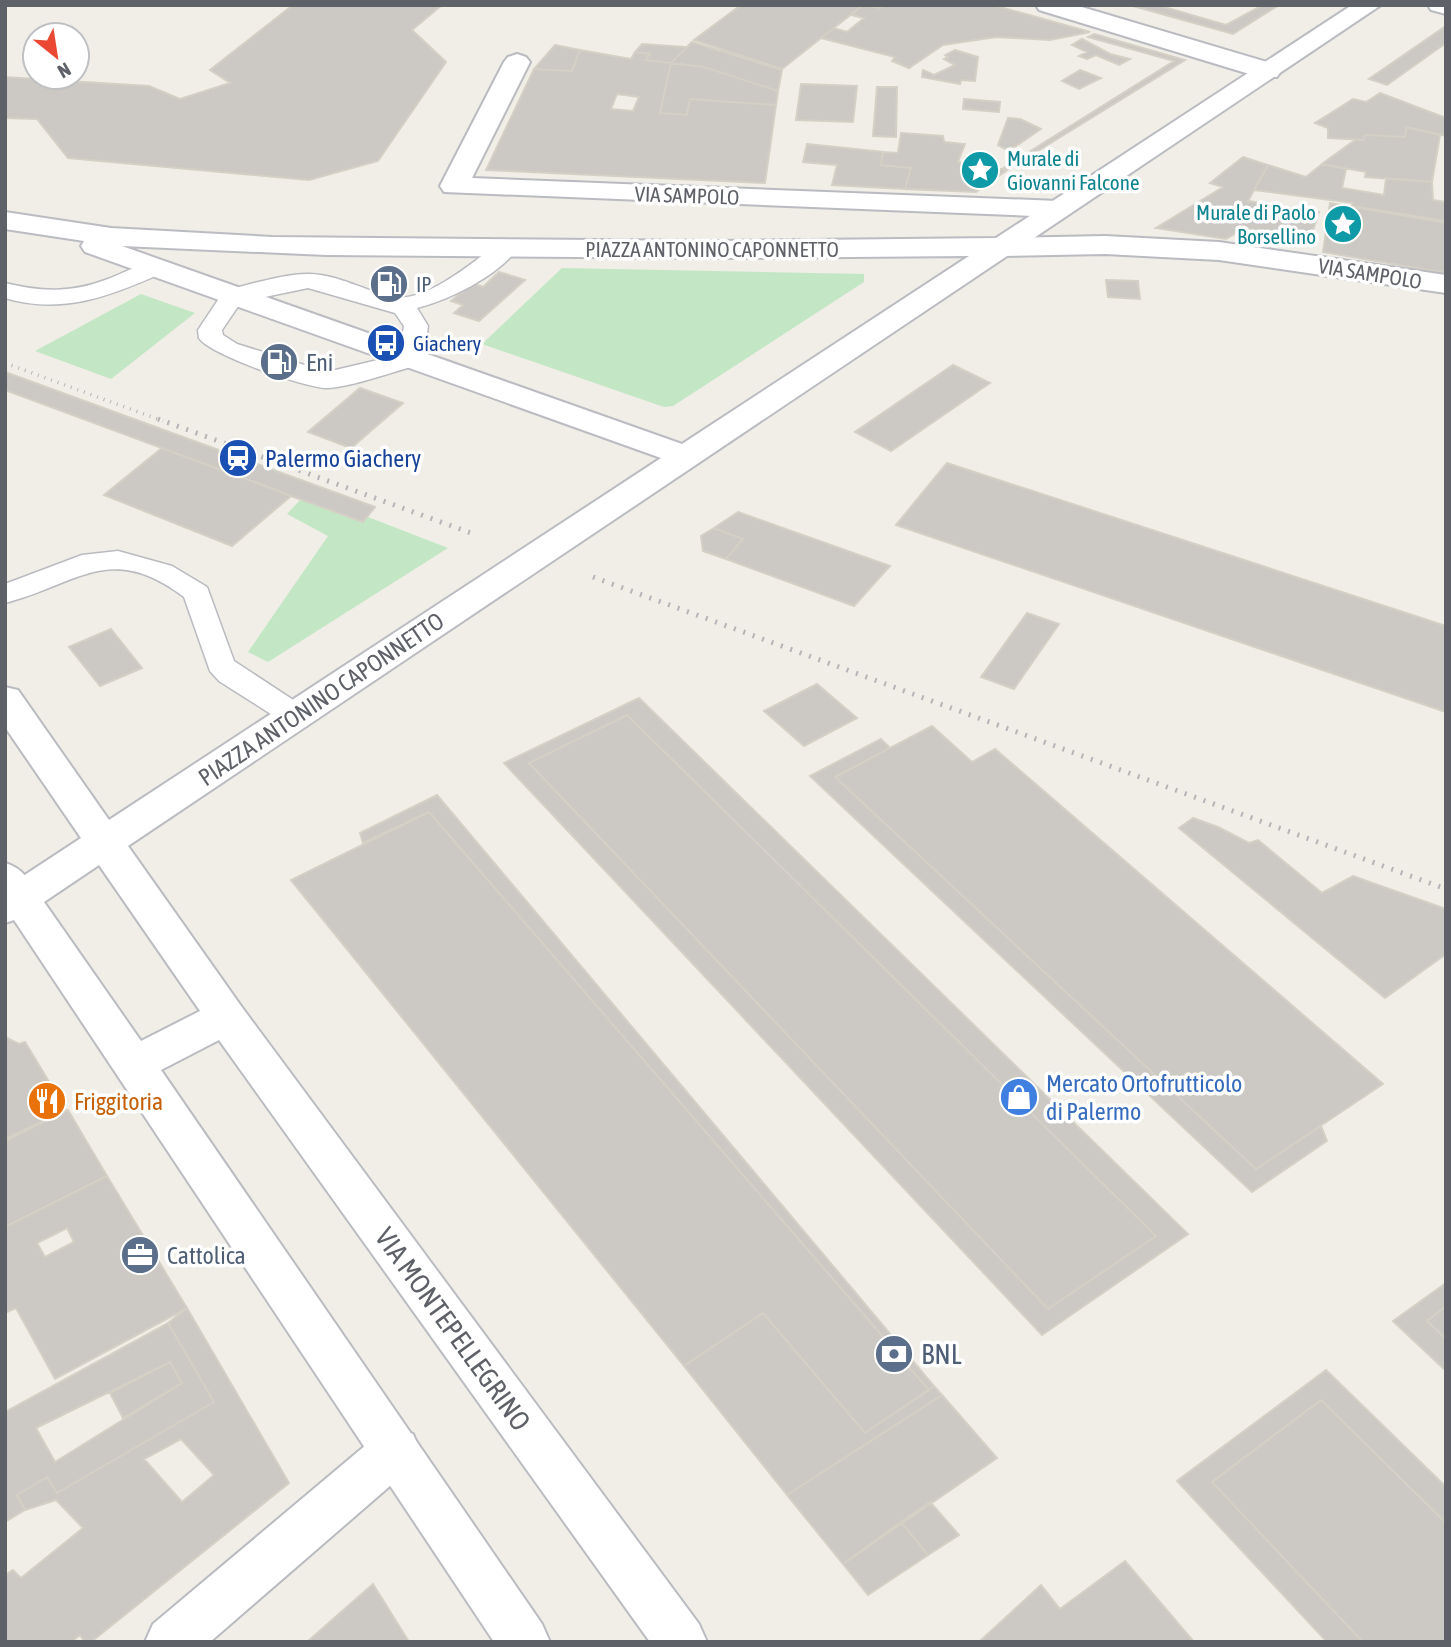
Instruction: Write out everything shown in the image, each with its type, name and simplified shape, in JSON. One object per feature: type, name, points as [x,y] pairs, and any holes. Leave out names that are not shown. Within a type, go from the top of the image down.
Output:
[{"type":"street","points":[[1048,5],[1268,71]]},
{"type":"street","points":[[1000,247],[1369,5]]},
{"type":"street","points":[[1440,5],[1446,7]]},
{"type":"street","name":"VIA SAMPOLO","points":[[517,62],[454,186],[1058,209]]},
{"type":"street","name":"PIAZZA ANTONINO CAPONNETTO","points":[[5,220],[46,228],[685,456]]},
{"type":"street","name":"PIAZZA ANTONINO CAPONNETTO","points":[[5,229],[46,228],[258,244],[506,248],[1000,247]]},
{"type":"street","name":"VIA SAMPOLO","points":[[1000,247],[1105,245],[1219,251],[1446,284]]},
{"type":"street","name":"PIAZZA ANTONINO CAPONNETTO","points":[[10,895],[103,844],[1000,247]]},
{"type":"street","points":[[5,699],[103,844]]},
{"type":"street","name":"VIA MONTEPELLEGRINO","points":[[103,844],[681,1642]]},
{"type":"street","points":[[10,895],[134,1064],[524,1642]]},
{"type":"street","points":[[134,1064],[226,1017]]},
{"type":"street","points":[[171,1642],[396,1450]]},
{"type":"lane","points":[[394,305],[443,293],[461,284],[506,248]]},
{"type":"lane","points":[[5,290],[23,297],[82,296],[99,292],[154,268]]},
{"type":"lane","points":[[308,281],[329,284],[394,305],[404,308],[416,326],[411,346],[412,359],[327,380],[310,377],[228,349],[217,344],[210,330],[233,296],[308,281]]},
{"type":"lane","points":[[5,594],[92,561],[105,558],[131,561],[197,593],[220,664],[229,674],[296,716]]},
{"type":"green space","points":[[562,268],[864,274],[864,282],[673,406],[664,407],[482,344]]},
{"type":"green space","points":[[141,294],[195,313],[111,379],[35,351]]},
{"type":"green space","points":[[301,499],[363,522],[368,517],[448,548],[268,662],[248,652],[328,536],[287,514]]},
{"type":"building","points":[[293,5],[442,5],[412,30],[446,62],[378,161],[309,180],[68,158],[37,119],[5,118],[5,77],[21,78],[21,91],[91,91],[91,82],[149,86],[180,99],[230,83],[210,70]]},
{"type":"building","points":[[741,5],[863,5],[782,69],[694,40]]},
{"type":"building","points":[[863,5],[880,8],[883,5],[993,5],[1090,32],[1050,40],[996,37],[943,45],[909,68],[892,61],[895,57],[821,38],[834,28],[847,32],[864,18],[851,15]]},
{"type":"building","points":[[1157,5],[1226,25],[1263,5],[1279,5],[1233,34],[1133,6]]},
{"type":"building","points":[[1446,26],[1446,43],[1387,85],[1369,79]]},
{"type":"building","points":[[1094,34],[1185,60],[1007,170],[1002,169],[1174,61],[1088,37]]},
{"type":"building","points":[[1082,39],[1110,54],[1130,59],[1119,65],[1096,55],[1087,59],[1079,56],[1087,52],[1072,45]]},
{"type":"building","points":[[692,42],[782,70],[778,91],[704,67],[671,63]]},
{"type":"building","points":[[642,44],[687,47],[671,63],[645,60],[650,54],[635,52]]},
{"type":"building","points":[[555,45],[580,50],[572,71],[534,69]]},
{"type":"building","points":[[580,50],[631,59],[635,52],[650,54],[645,60],[671,63],[660,113],[687,115],[690,99],[776,105],[765,183],[486,170],[534,69],[572,71]],"holes":[[[617,94],[639,97],[633,111],[611,109]]]},
{"type":"building","points":[[955,50],[978,57],[975,81],[961,80],[960,84],[922,77],[923,70],[934,75],[955,65],[944,59],[948,57],[945,55]]},
{"type":"building","points":[[671,63],[704,67],[778,91],[776,105],[690,99],[687,115],[660,113]]},
{"type":"building","points":[[1080,70],[1101,78],[1079,89],[1062,81]]},
{"type":"building","points":[[801,84],[857,86],[853,122],[796,120]]},
{"type":"building","points":[[877,87],[897,87],[896,137],[873,136]]},
{"type":"building","points":[[1380,93],[1446,118],[1446,136],[1406,127],[1405,137],[1365,135],[1364,140],[1328,138],[1328,128],[1315,123],[1353,99],[1366,102]]},
{"type":"building","points":[[964,99],[1000,102],[999,112],[963,109]]},
{"type":"building","points":[[1008,118],[1020,119],[1041,129],[1016,146],[1005,149],[998,145]]},
{"type":"building","points":[[1406,127],[1440,135],[1432,182],[1365,177],[1366,172],[1322,164],[1355,140],[1364,140],[1365,135],[1405,137]]},
{"type":"building","points":[[901,133],[943,136],[944,142],[965,144],[958,162],[1007,170],[976,192],[905,189],[911,168],[881,165],[883,152],[898,153]]},
{"type":"building","points":[[807,144],[883,152],[881,165],[911,168],[905,189],[832,185],[837,165],[803,162]]},
{"type":"building","points":[[1243,157],[1268,165],[1248,201],[1319,212],[1310,239],[1245,228],[1226,239],[1156,228],[1223,187],[1210,183]]},
{"type":"building","points":[[1322,164],[1346,169],[1342,188],[1384,195],[1386,178],[1432,182],[1433,200],[1446,202],[1446,221],[1352,206],[1353,203],[1254,190],[1268,165],[1306,177]]},
{"type":"building","points":[[1330,203],[1446,223],[1446,273],[1323,252]]},
{"type":"building","points":[[499,272],[525,280],[479,321],[454,313],[463,305],[451,301],[472,283],[483,287]]},
{"type":"building","points":[[1106,280],[1138,281],[1140,299],[1108,297]]},
{"type":"building","points":[[953,365],[990,383],[891,451],[855,432]]},
{"type":"building","points":[[5,372],[375,507],[363,522],[291,496],[5,390]]},
{"type":"building","points":[[360,388],[403,403],[351,448],[308,432]]},
{"type":"building","points":[[162,448],[291,496],[232,546],[104,495]]},
{"type":"building","points":[[947,463],[1446,626],[1446,712],[896,525]]},
{"type":"building","points":[[738,512],[890,566],[854,606],[726,559],[743,539],[714,528]]},
{"type":"building","points":[[714,528],[743,539],[726,559],[703,551],[701,536]]},
{"type":"building","points":[[1027,613],[1059,624],[1014,689],[981,677]]},
{"type":"building","points":[[111,629],[142,668],[100,686],[69,647]]},
{"type":"building","points":[[817,684],[857,718],[804,746],[764,711]]},
{"type":"building","points":[[639,698],[1188,1234],[1042,1335],[504,763]],"holes":[[[627,715],[1156,1236],[1048,1309],[529,763]]]},
{"type":"building","points":[[627,715],[1156,1236],[1048,1309],[529,763]]},
{"type":"building","points":[[932,726],[972,762],[995,749],[1383,1084],[1256,1169],[835,777]]},
{"type":"building","points":[[881,739],[890,748],[835,777],[1256,1169],[1321,1126],[1327,1141],[1252,1192],[810,776]]},
{"type":"building","points":[[437,795],[934,1386],[929,1390],[429,812],[363,843],[360,833]]},
{"type":"building","points":[[429,812],[929,1390],[865,1433],[763,1313],[684,1366],[291,880]]},
{"type":"building","points":[[1193,818],[1249,843],[1258,840],[1322,893],[1353,876],[1446,909],[1446,954],[1385,998],[1179,828]]},
{"type":"building","points":[[5,1037],[19,1044],[25,1042],[66,1110],[5,1139]]},
{"type":"building","points":[[68,1110],[107,1176],[5,1227],[5,1141]]},
{"type":"building","points":[[107,1176],[187,1308],[55,1379],[16,1308],[5,1313],[5,1227]],"holes":[[[67,1228],[74,1242],[45,1257],[37,1243]]]},
{"type":"building","points":[[1446,1283],[1446,1306],[1427,1321],[1446,1339],[1446,1371],[1393,1321]]},
{"type":"building","points":[[1446,1306],[1446,1339],[1427,1321]]},
{"type":"building","points":[[187,1308],[289,1483],[91,1642],[85,1642],[80,1635],[71,1642],[5,1642],[5,1575],[13,1570],[21,1578],[83,1528],[56,1500],[25,1510],[17,1495],[47,1477],[57,1493],[214,1402],[168,1323]],"holes":[[[181,1439],[214,1475],[182,1502],[144,1459]]]},
{"type":"building","points":[[763,1313],[865,1433],[934,1386],[942,1395],[787,1495],[684,1366]]},
{"type":"building","points":[[168,1323],[214,1402],[57,1493],[47,1477],[17,1495],[25,1510],[5,1522],[5,1412]],"holes":[[[170,1362],[182,1383],[55,1462],[36,1428]]]},
{"type":"building","points":[[170,1362],[182,1383],[123,1418],[110,1393]]},
{"type":"building","points":[[1326,1370],[1446,1487],[1446,1523],[1321,1400],[1212,1482],[1363,1642],[1327,1642],[1177,1481]]},
{"type":"building","points":[[942,1395],[997,1458],[843,1564],[787,1495]]},
{"type":"building","points":[[1321,1400],[1446,1523],[1446,1642],[1363,1642],[1212,1482]]},
{"type":"building","points":[[930,1502],[959,1535],[928,1555],[901,1522]]},
{"type":"building","points":[[901,1522],[928,1555],[868,1595],[843,1564]]},
{"type":"building","points":[[1125,1561],[1194,1642],[979,1642],[1041,1585],[1060,1609]]},
{"type":"building","points":[[373,1584],[409,1642],[307,1642]]},
{"type":"railway","points":[[5,363],[163,421]]},
{"type":"railway","points":[[158,419],[471,533]]},
{"type":"railway","points":[[593,577],[1446,889]]},
{"type":"place","name":"Murale di Giovanni Falcone","points":[[980,170]]},
{"type":"place","name":"Murale di Paolo Borsellino","points":[[1343,224]]},
{"type":"place","name":"IP","points":[[389,284]]},
{"type":"place","name":"Giachery","points":[[386,343]]},
{"type":"place","name":"Eni","points":[[279,362]]},
{"type":"place","name":"Palermo Giachery","points":[[238,458]]},
{"type":"place","name":"Mercato Ortofrutticolo di Palermo","points":[[1019,1097]]},
{"type":"place","name":"Friggitoria","points":[[47,1101]]},
{"type":"place","name":"Cattolica","points":[[140,1255]]},
{"type":"place","name":"BNL","points":[[894,1354]]}]
